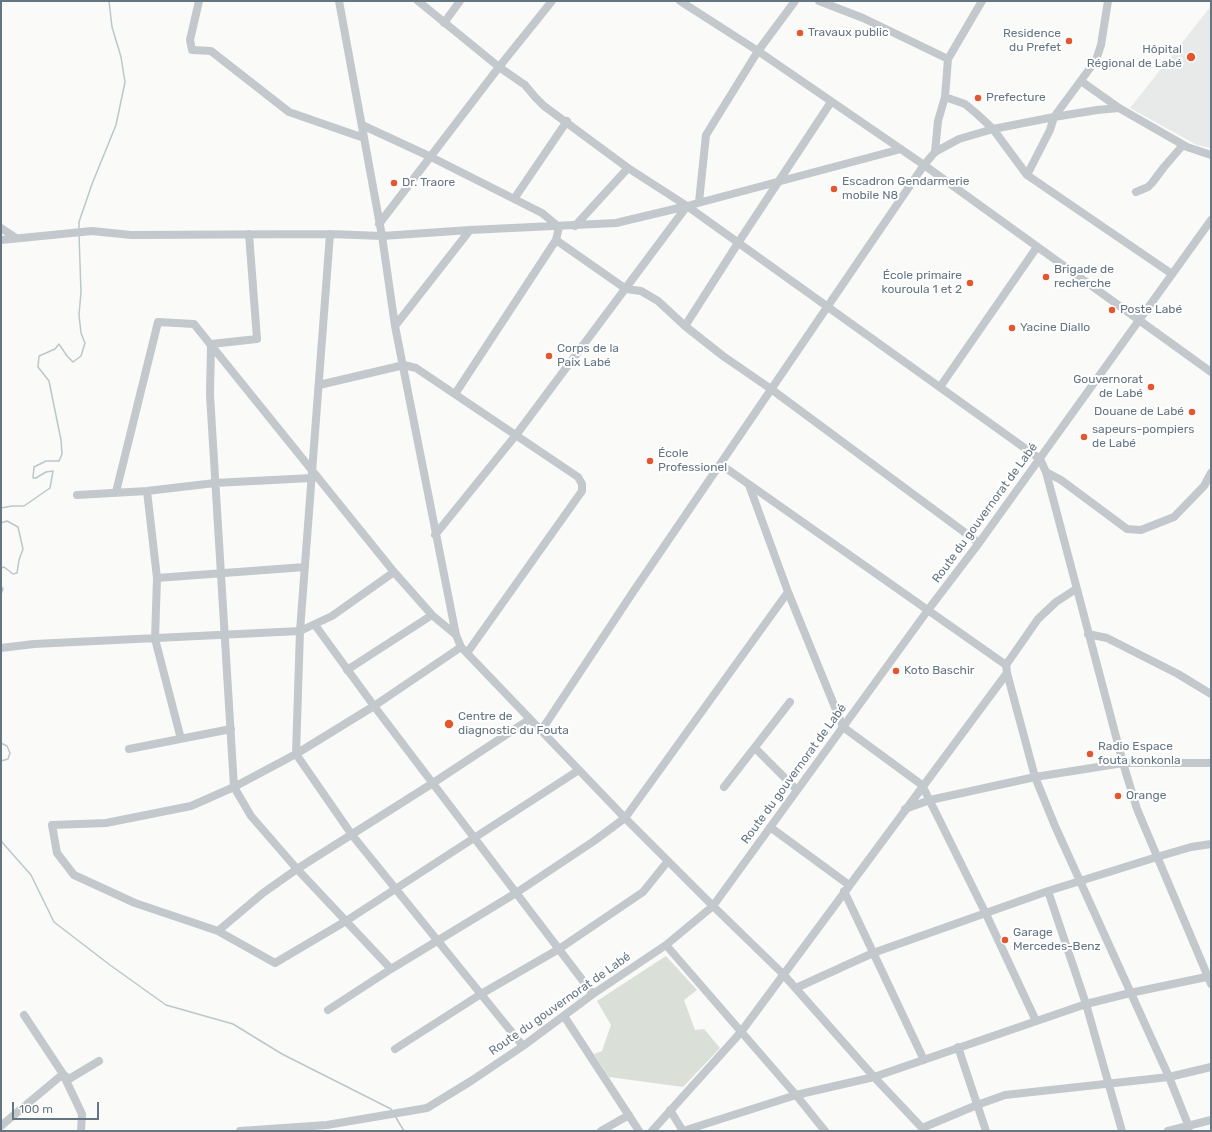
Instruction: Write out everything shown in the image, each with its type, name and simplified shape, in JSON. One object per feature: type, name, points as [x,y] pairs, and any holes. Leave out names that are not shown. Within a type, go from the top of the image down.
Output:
[{"type":"street","points":[[199,1],[190,40],[192,50],[211,51],[289,112],[364,138]]},
{"type":"street","points":[[339,1],[382,236],[395,326],[404,365],[435,535],[456,635],[464,650],[625,818],[783,974],[923,1130],[977,1105],[1006,1096],[1169,1077],[1211,1067]]},
{"type":"street","points":[[418,1],[499,67],[525,85],[540,102],[628,168],[687,206],[1040,459],[1046,472],[1088,634],[1137,809],[1210,979],[1130,993],[1086,1004],[874,1077],[796,1095],[683,1131],[670,1110]]},
{"type":"street","points":[[444,23],[460,1]]},
{"type":"street","points":[[379,224],[432,157],[499,67],[552,1]]},
{"type":"street","points":[[680,1],[758,51],[924,165],[1211,372]]},
{"type":"street","points":[[699,202],[706,135],[758,51],[795,1]]},
{"type":"street","points":[[819,1],[863,18],[948,59]]},
{"type":"street","points":[[935,152],[938,121],[945,97],[948,59],[982,1]]},
{"type":"street","points":[[1027,175],[1050,130],[1054,117],[1096,60],[1101,45],[1108,1]]},
{"type":"street","points":[[1081,81],[1119,108],[1183,145],[1211,155]]},
{"type":"street","points":[[945,97],[965,104],[978,114],[993,129],[1027,175],[1172,274]]},
{"type":"street","points":[[685,326],[831,102]]},
{"type":"street","points":[[541,731],[632,592],[924,165],[935,152],[959,139],[993,129],[1054,117],[1119,108]]},
{"type":"street","points":[[514,199],[567,121]]},
{"type":"street","points":[[362,125],[432,157],[514,199],[542,214],[559,227]]},
{"type":"street","points":[[1136,192],[1152,183],[1183,145]]},
{"type":"street","points":[[1,240],[92,231],[131,235],[330,234],[382,236],[616,223],[901,150]]},
{"type":"street","points":[[575,226],[628,168]]},
{"type":"street","points":[[435,535],[516,435],[687,206]]},
{"type":"street","name":"Route du gouvernorat de Labé","points":[[240,1131],[324,1128],[427,1108],[523,1046],[594,994],[666,945],[713,906],[928,610],[980,544],[1138,320],[1211,220]]},
{"type":"street","points":[[455,394],[556,240],[559,227]]},
{"type":"street","points":[[1,228],[16,238]]},
{"type":"street","points":[[395,326],[470,230]]},
{"type":"street","points":[[211,344],[257,339],[249,234]]},
{"type":"street","points":[[330,234],[300,631],[296,754],[352,835],[523,1046]]},
{"type":"street","points":[[556,240],[626,289],[641,291],[658,301],[685,326],[723,356],[771,389],[980,544]]},
{"type":"street","points":[[940,387],[1037,247]]},
{"type":"street","points":[[116,492],[158,322],[194,324],[312,475],[394,572],[432,614],[456,635]]},
{"type":"street","points":[[211,344],[210,395],[226,634],[234,787],[251,816],[297,869],[391,969]]},
{"type":"street","points":[[319,385],[404,365],[416,368],[578,477],[582,484],[582,491],[464,650],[296,754],[234,787],[191,806],[106,823],[52,825],[57,853],[74,875],[135,903],[218,931],[275,963],[346,922],[579,770]]},
{"type":"street","points":[[720,464],[928,610],[1006,669],[1036,777],[1055,826],[1169,1077],[1189,1126]]},
{"type":"street","points":[[1046,472],[1061,480],[1127,529],[1141,530],[1174,517],[1204,486],[1211,473]]},
{"type":"street","points":[[78,495],[147,491],[215,483],[312,475]]},
{"type":"street","points":[[749,485],[788,592],[843,727],[922,785],[986,914],[1036,1021]]},
{"type":"street","points":[[147,491],[157,578],[155,639],[181,739]]},
{"type":"street","points":[[157,578],[305,567]]},
{"type":"street","points":[[1,648],[34,644],[300,631],[332,616],[394,572]]},
{"type":"street","points":[[652,1131],[741,1032],[1006,669],[1038,620],[1056,602],[1076,589]]},
{"type":"street","points":[[328,1010],[391,969],[516,893],[594,841],[625,818],[788,592]]},
{"type":"street","points":[[347,670],[432,614]]},
{"type":"street","points":[[315,625],[374,706],[594,994]]},
{"type":"street","points":[[1088,634],[1107,638],[1178,674],[1211,694]]},
{"type":"street","points":[[724,788],[790,702]]},
{"type":"street","points":[[218,931],[263,893],[297,869],[433,783],[530,719]]},
{"type":"street","points":[[129,749],[231,729]]},
{"type":"street","points":[[755,748],[797,790]]},
{"type":"street","points":[[904,810],[930,800],[1036,777],[1123,763],[1211,763]]},
{"type":"street","points":[[770,827],[846,888],[873,953],[924,1060]]},
{"type":"street","points":[[796,988],[873,953],[1048,892],[1157,857],[1191,847],[1211,844]]},
{"type":"street","points":[[395,1049],[481,994],[559,949],[643,892],[668,861]]},
{"type":"street","points":[[1048,892],[1086,1004],[1122,1131]]},
{"type":"street","points":[[666,945],[796,1095],[825,1131]]},
{"type":"street","points":[[24,1015],[63,1074],[82,1114],[81,1131]]},
{"type":"street","points":[[564,1016],[639,1131]]},
{"type":"street","points":[[958,1047],[986,1131]]},
{"type":"street","points":[[63,1074],[69,1079],[99,1061]]},
{"type":"street","points":[[1,1126],[63,1074]]},
{"type":"street","points":[[601,1131],[629,1115]]},
{"type":"street","points":[[1168,1131],[1211,1120]]},
{"type":"shaded area","name":"Hôpital Régional de Labé","points":[[1211,6],[1211,148],[1197,145],[1130,108]]},
{"type":"shaded area","points":[[666,956],[697,990],[684,1000],[695,1030],[704,1029],[720,1048],[683,1087],[609,1077],[594,1054],[602,1051],[611,1025],[597,1001]]},
{"type":"waterway","points":[[79,229],[79,222],[92,184],[116,125],[125,82],[121,57],[112,27],[109,1]]},
{"type":"waterway","points":[[1,508],[24,506],[50,488],[53,471],[46,472],[36,478],[33,478],[34,467],[46,461],[59,461],[62,454],[61,440],[49,381],[38,367],[39,356],[55,349],[59,344],[73,362],[81,356],[85,343],[81,333],[79,315],[81,292],[79,235]]},
{"type":"waterway","points":[[1,523],[7,521],[18,527],[23,549],[19,560],[17,573],[13,574],[4,567],[1,568]]},
{"type":"waterway","points":[[1,586],[3,589],[1,594]]},
{"type":"waterway","points":[[1,743],[7,746],[10,753],[8,759],[1,761]]},
{"type":"waterway","points":[[1,841],[31,875],[54,922],[110,965],[166,1005],[233,1024],[282,1054],[391,1109],[392,1111]]},
{"type":"waterway","points":[[395,1116],[404,1131]]},
{"type":"place","name":"Travaux public","points":[[800,33]]},
{"type":"place","name":"Residence du Prefet","points":[[1069,41]]},
{"type":"place","name":"Hôpital Régional de Labé","points":[[1191,57]]},
{"type":"place","name":"Prefecture","points":[[978,98]]},
{"type":"place","name":"Dr. Traore","points":[[394,183]]},
{"type":"place","name":"Escadron Gendarmerie mobile N8","points":[[834,189]]},
{"type":"place","name":"Brigade de recherche","points":[[1046,277]]},
{"type":"place","name":"École primaire kouroula 1 et 2","points":[[970,283]]},
{"type":"place","name":"Poste Labé","points":[[1112,310]]},
{"type":"place","name":"Yacine Diallo","points":[[1012,328]]},
{"type":"place","name":"Corps de la Paix Labé","points":[[549,356]]},
{"type":"place","name":"Gouvernorat de Labé","points":[[1151,387]]},
{"type":"place","name":"Douane de Labé","points":[[1192,412]]},
{"type":"place","name":"sapeurs-pompiers de Labé","points":[[1084,437]]},
{"type":"place","name":"École Professionel","points":[[650,461]]},
{"type":"place","name":"Koto Baschir","points":[[896,671]]},
{"type":"place","name":"Centre de diagnostic du Fouta","points":[[449,724]]},
{"type":"place","name":"Radio Espace fouta konkonla","points":[[1090,754]]},
{"type":"place","name":"Orange","points":[[1118,796]]},
{"type":"place","name":"Garage Mercedes-Benz","points":[[1005,940]]}]
